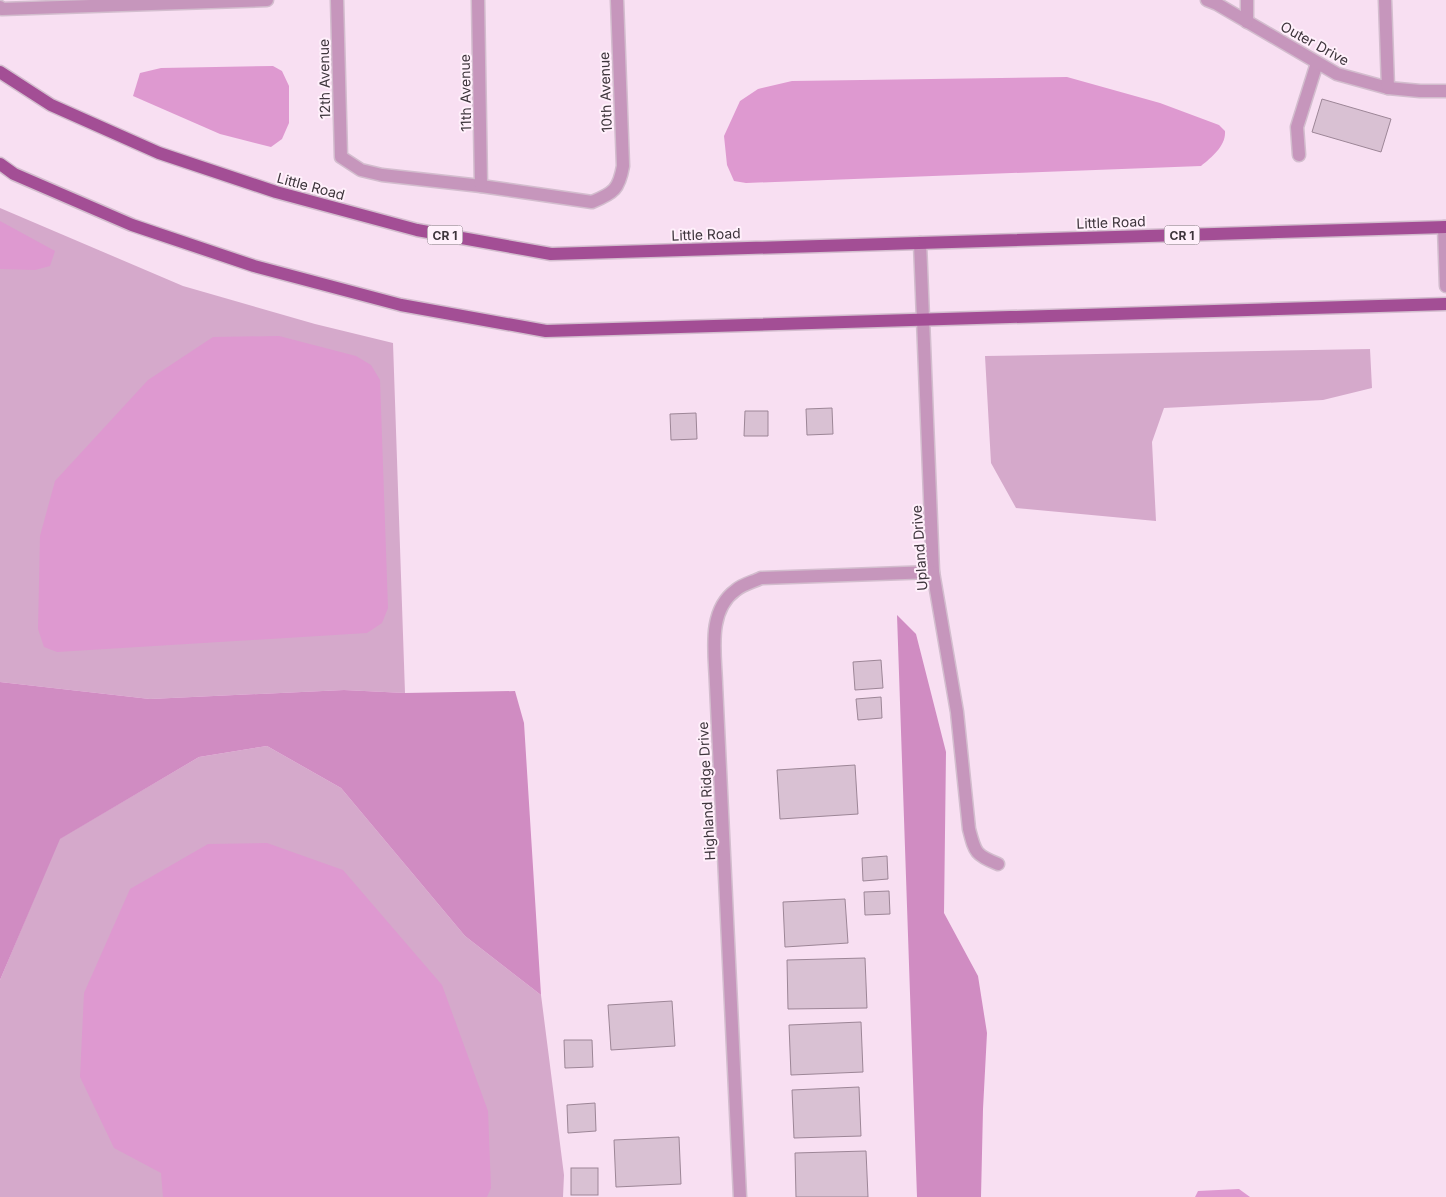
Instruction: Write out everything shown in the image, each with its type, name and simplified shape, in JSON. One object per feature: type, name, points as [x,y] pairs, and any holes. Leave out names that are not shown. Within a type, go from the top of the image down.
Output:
[{"type":"main road","name":"Little Road","points":[[0,72],[51,105],[159,153],[276,192],[417,230],[551,254],[1445,227]]},
{"type":"main road","points":[[0,164],[14,174],[132,225],[254,266],[401,305],[546,331],[1446,304]]},
{"type":"street","points":[[0,8],[267,0]]},
{"type":"street","name":"12th Avenue","points":[[337,0],[341,156],[361,170],[382,175],[482,186]]},
{"type":"street","name":"11th Avenue","points":[[478,0],[482,186]]},
{"type":"street","name":"10th Avenue","points":[[482,186],[592,202],[608,195],[620,182],[623,166],[617,0]]},
{"type":"street","name":"Outer Drive","points":[[1207,0],[1217,4],[1336,74],[1388,88],[1446,91]]},
{"type":"street","points":[[1246,0],[1247,22]]},
{"type":"street","points":[[1385,0],[1388,88]]},
{"type":"street","points":[[1300,155],[1297,127],[1318,63]]},
{"type":"street","points":[[1445,227],[1446,286]]},
{"type":"street","name":"Upland Drive","points":[[920,243],[933,572],[957,712],[970,829],[974,848],[982,858],[998,864]]},
{"type":"street","name":"Highland Ridge Drive","points":[[740,1197],[716,675],[715,637],[718,612],[724,600],[737,589],[761,578],[933,572]]},
{"type":"shaded area","points":[[273,66],[282,71],[289,86],[289,123],[282,139],[271,147],[220,134],[133,96],[140,73],[161,68]]},
{"type":"shaded area","points":[[1067,77],[1160,103],[1219,125],[1225,131],[1223,142],[1218,151],[1201,166],[746,183],[734,181],[727,165],[724,136],[740,101],[758,89],[792,81]]},
{"type":"shaded area","points":[[0,208],[183,286],[315,324],[393,343],[405,693],[344,690],[150,699],[0,682]]},
{"type":"shaded area","points":[[0,221],[55,251],[50,266],[35,270],[0,269]]},
{"type":"shaded area","points":[[279,336],[356,356],[371,365],[380,380],[388,608],[382,623],[367,633],[57,652],[44,647],[38,629],[40,536],[55,481],[148,380],[213,337]]},
{"type":"shaded area","points":[[1370,349],[1372,388],[1323,400],[1164,408],[1152,442],[1156,521],[1016,508],[991,463],[985,356]]},
{"type":"shaded area","points":[[897,615],[916,634],[946,752],[944,913],[978,976],[987,1033],[981,1197],[917,1197]]},
{"type":"shaded area","points":[[0,682],[150,699],[344,690],[405,693],[515,691],[524,723],[541,995],[465,936],[341,788],[267,746],[199,757],[60,839],[0,980]]},
{"type":"shaded area","points":[[267,746],[341,788],[465,936],[541,995],[564,1175],[563,1197],[0,1197],[0,980],[59,839],[199,757]]},
{"type":"shaded area","points":[[267,843],[343,870],[442,985],[488,1111],[491,1188],[487,1197],[163,1197],[161,1173],[114,1148],[80,1077],[84,993],[130,889],[208,844]]},
{"type":"shaded area","points":[[1239,1189],[1250,1197],[1195,1197],[1198,1191]]},
{"type":"building","points":[[1322,99],[1391,119],[1381,152],[1312,132]]},
{"type":"building","points":[[832,408],[833,434],[807,435],[806,409]]},
{"type":"building","points":[[745,411],[768,411],[768,436],[744,436]]},
{"type":"building","points":[[696,413],[697,439],[671,440],[670,414]]},
{"type":"building","points":[[881,660],[883,688],[855,690],[853,662]]},
{"type":"building","points":[[881,697],[882,718],[858,720],[856,699]]},
{"type":"building","points":[[855,765],[858,814],[780,819],[777,770]]},
{"type":"building","points":[[887,856],[888,879],[863,881],[862,858]]},
{"type":"building","points":[[889,891],[890,914],[865,915],[864,892]]},
{"type":"building","points":[[845,899],[848,943],[785,947],[783,902]]},
{"type":"building","points":[[865,958],[867,1008],[788,1009],[787,960]]},
{"type":"building","points":[[672,1001],[675,1046],[611,1050],[608,1005]]},
{"type":"building","points":[[861,1022],[863,1072],[791,1075],[789,1025]]},
{"type":"building","points":[[564,1040],[592,1040],[593,1067],[565,1068]]},
{"type":"building","points":[[859,1087],[861,1136],[794,1138],[792,1090]]},
{"type":"building","points":[[595,1103],[596,1131],[568,1133],[567,1105]]},
{"type":"building","points":[[679,1137],[681,1184],[616,1187],[614,1140]]},
{"type":"building","points":[[866,1151],[868,1197],[796,1197],[795,1153]]},
{"type":"building","points":[[571,1168],[598,1168],[598,1195],[571,1195]]}]
